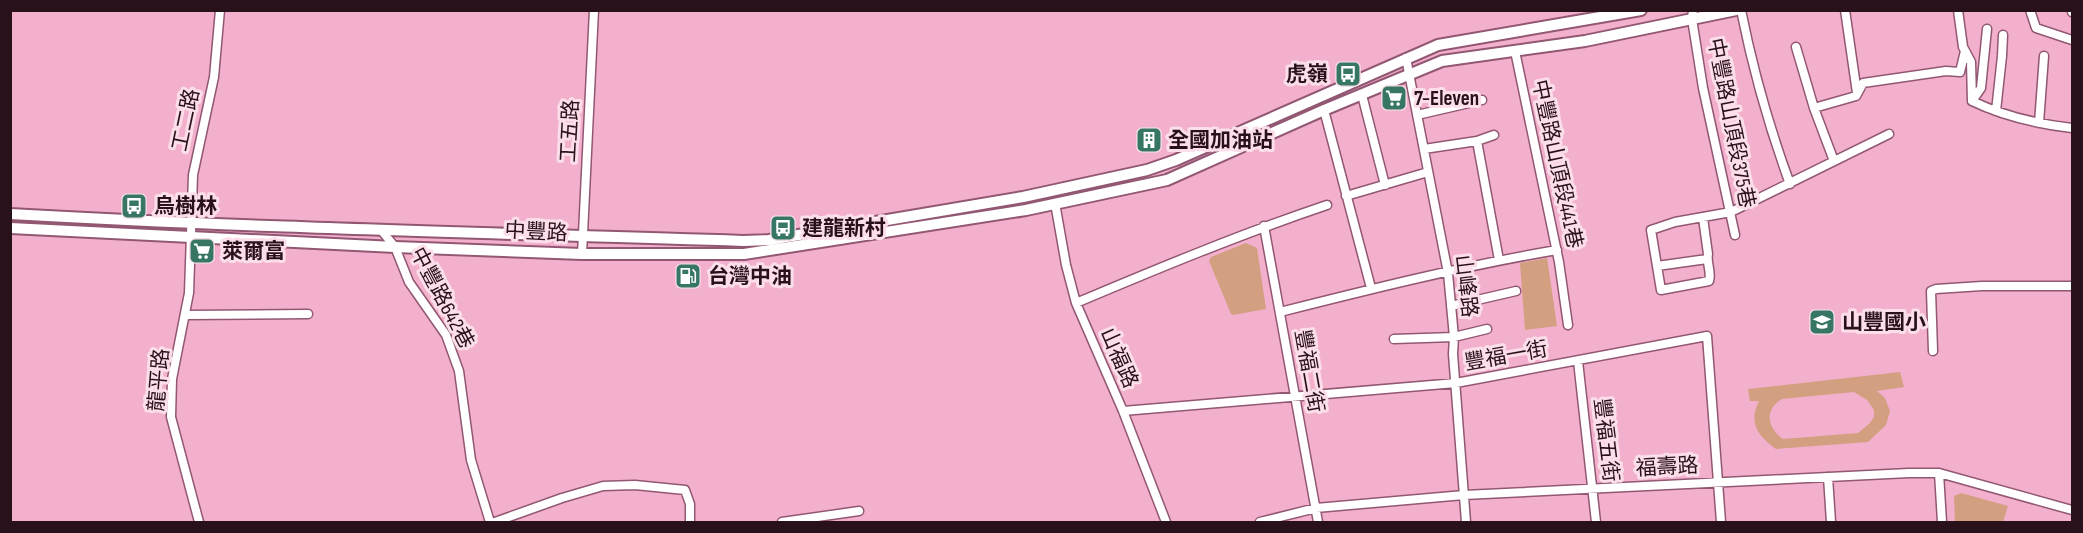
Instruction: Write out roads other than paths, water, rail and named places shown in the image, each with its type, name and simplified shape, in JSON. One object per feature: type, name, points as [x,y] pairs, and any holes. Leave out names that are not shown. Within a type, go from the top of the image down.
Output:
[{"type":"main road","name":"中豐路","points":[[10,214],[192,224],[582,237],[770,240],[1023,197],[1147,170],[1176,160],[1438,45],[1641,10]]},
{"type":"main road","name":"中豐路","points":[[10,228],[582,254],[744,254],[1056,204],[1167,180],[1324,110],[1442,61],[1585,41],[1693,15],[1736,10]]},
{"type":"main road","points":[[713,240],[713,253]]},
{"type":"street","name":"工二路","points":[[191,237],[193,175],[214,77],[220,10]]},
{"type":"street","name":"工五路","points":[[582,254],[594,10]]},
{"type":"street","points":[[1741,10],[1752,65],[1769,125],[1790,184]]},
{"type":"street","points":[[1845,10],[1857,94]]},
{"type":"street","points":[[1958,10],[1965,51],[1971,62],[1972,101]]},
{"type":"street","points":[[2030,10],[2036,28],[2073,40]]},
{"type":"street","name":"中豐路山頂段375巷","points":[[1693,15],[1703,87],[1735,235]]},
{"type":"street","points":[[1972,101],[1981,88],[1987,29]]},
{"type":"street","points":[[1996,111],[2003,35]]},
{"type":"street","points":[[1796,47],[1814,108],[1834,161]]},
{"type":"street","name":"中豐路山頂段441巷","points":[[1515,51],[1557,250],[1568,325]]},
{"type":"street","points":[[1814,108],[1856,96],[1863,83],[1946,71],[1960,72],[1965,51]]},
{"type":"street","points":[[2039,123],[2044,57]]},
{"type":"street","name":"山峰路","points":[[1406,58],[1448,273],[1466,522]]},
{"type":"street","points":[[1362,95],[1385,185]]},
{"type":"street","points":[[1417,115],[1482,100]]},
{"type":"street","points":[[1972,101],[1996,111],[2039,123],[2073,128]]},
{"type":"street","points":[[1324,110],[1371,288]]},
{"type":"street","points":[[1703,218],[1711,275],[1709,281],[1661,290],[1651,230],[1675,222],[1731,212],[1889,134]]},
{"type":"street","points":[[1424,149],[1477,141],[1494,135]]},
{"type":"street","points":[[1477,141],[1499,260]]},
{"type":"street","points":[[1346,196],[1428,172]]},
{"type":"street","name":"山福路","points":[[1056,204],[1066,265],[1076,303],[1124,411],[1166,522]]},
{"type":"street","points":[[1076,303],[1264,226],[1327,205]]},
{"type":"street","name":"豐福二街","points":[[1264,226],[1318,522]]},
{"type":"street","name":"中豐路642巷","points":[[381,230],[395,247],[409,282],[446,335],[451,348],[459,372],[471,460],[493,522]]},
{"type":"street","name":"龍平路","points":[[191,237],[189,293],[172,380],[171,417],[199,522]]},
{"type":"street","points":[[1280,312],[1371,288],[1448,273],[1499,260],[1557,250]]},
{"type":"street","points":[[1658,266],[1707,259]]},
{"type":"street","points":[[1933,351],[1931,291],[1982,286],[2073,286]]},
{"type":"street","points":[[1451,306],[1516,291]]},
{"type":"street","points":[[185,315],[308,314]]},
{"type":"street","points":[[1394,339],[1454,337],[1487,328]]},
{"type":"street","name":"豐福一街","points":[[1124,411],[1456,383],[1707,336],[1721,522]]},
{"type":"street","name":"豐福五街","points":[[1578,361],[1596,522]]},
{"type":"street","name":"福壽路","points":[[1260,522],[1316,508],[1464,495],[1909,472],[1940,473],[2073,510]]},
{"type":"street","points":[[1940,473],[1942,522]]},
{"type":"street","points":[[1828,477],[1831,522]]},
{"type":"street","points":[[493,522],[603,486],[635,485],[685,490],[690,504],[690,522]]},
{"type":"street","points":[[782,522],[859,511]]},
{"type":"place","name":"虎嶺","points":[[1348,74]]},
{"type":"place","name":"7-Eleven","points":[[1394,98]]},
{"type":"place","name":"全國加油站","points":[[1149,140]]},
{"type":"place","name":"烏樹林","points":[[134,206]]},
{"type":"place","name":"建龍新村","points":[[783,228]]},
{"type":"place","name":"萊爾富","points":[[202,251]]},
{"type":"place","name":"台灣中油","points":[[688,276]]},
{"type":"place","name":"山豐國小","points":[[1822,322]]}]
